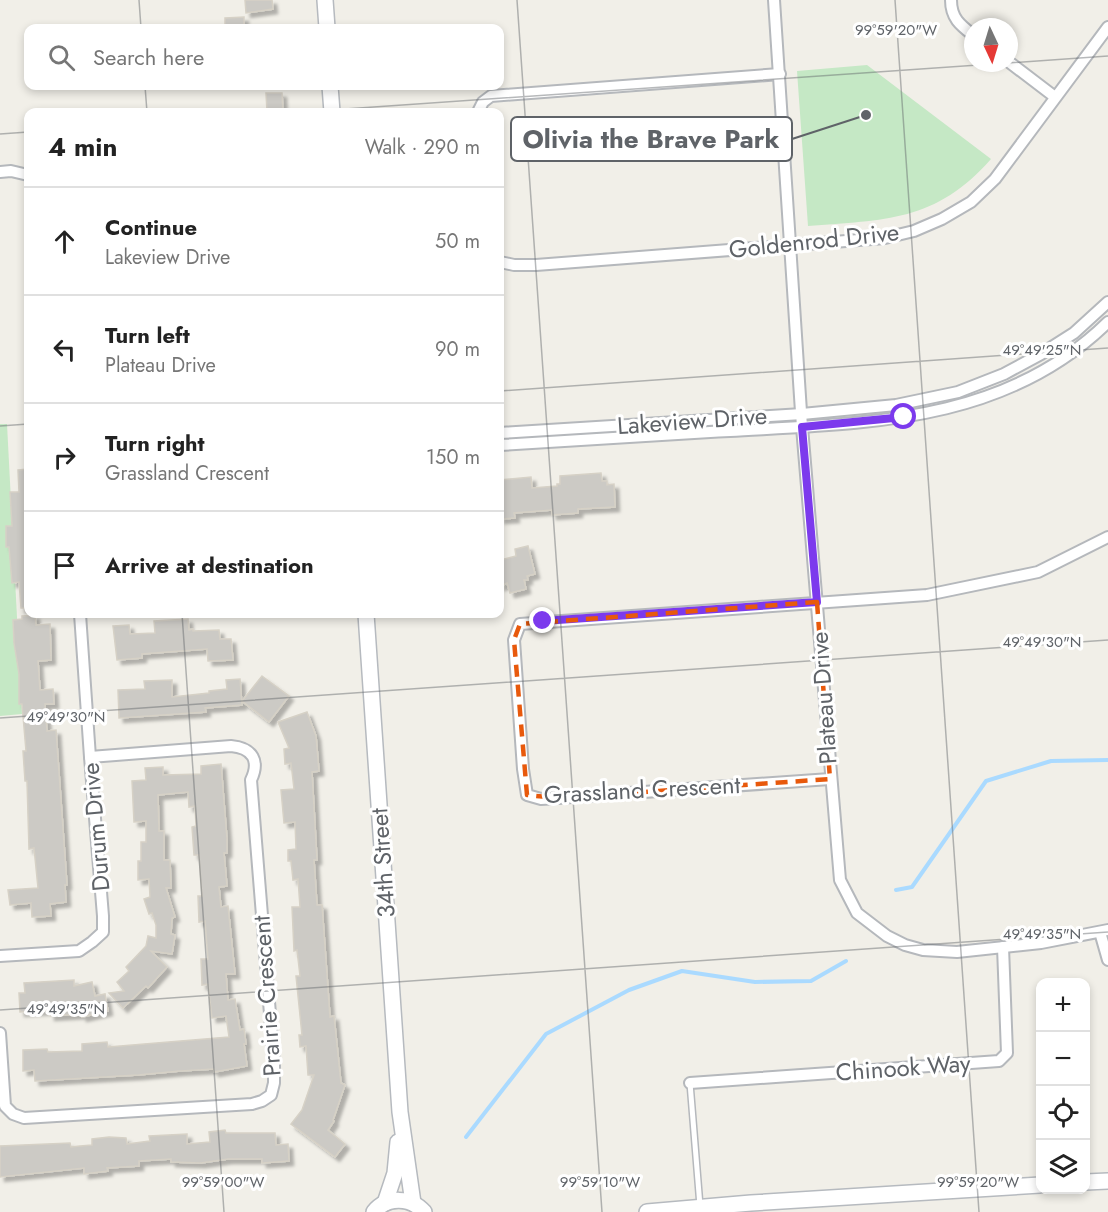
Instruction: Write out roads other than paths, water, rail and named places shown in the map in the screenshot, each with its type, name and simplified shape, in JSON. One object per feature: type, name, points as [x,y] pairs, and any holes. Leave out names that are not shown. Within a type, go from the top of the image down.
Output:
[{"type":"street","points":[[325,0],[327,24]]},
{"type":"street","name":"Plateau Drive","points":[[774,0],[792,245],[802,427],[840,880],[857,913],[887,936],[905,945],[923,950],[957,952],[1041,943],[1104,931]]},
{"type":"street","points":[[951,0],[954,17],[964,29]]},
{"type":"street","name":"Goldenrod Drive","points":[[504,263],[536,265],[885,238],[914,231],[942,219],[970,202],[995,179],[1108,27]]},
{"type":"street","points":[[1018,69],[1055,97]]},
{"type":"street","points":[[480,108],[483,102],[491,96],[780,74]]},
{"type":"street","points":[[330,90],[332,108]]},
{"type":"street","points":[[0,172],[11,171],[24,174]]},
{"type":"street","name":"Lakeview Drive","points":[[504,433],[802,414],[896,405],[958,392],[1004,374],[1041,354],[1074,333],[1108,302]]},
{"type":"street","name":"Lakeview Drive","points":[[504,445],[802,427],[904,417],[952,408],[1004,391],[1056,363],[1092,337],[1108,322]]},
{"type":"street","points":[[817,602],[927,595],[1038,572],[1108,537]]},
{"type":"street","name":"Grassland Crescent","points":[[817,602],[520,624],[514,640],[523,769],[527,795],[541,799],[830,779]]},
{"type":"street","name":"Durum Drive","points":[[0,956],[79,951],[103,932],[80,618]]},
{"type":"street","name":"34th Street","points":[[366,618],[400,1112],[419,1208]]},
{"type":"street","name":"Prairie Crescent","points":[[0,1032],[5,1106],[13,1114],[24,1118],[252,1104],[271,1095],[274,1083],[274,1063],[251,780],[256,763],[253,756],[241,747],[231,746],[90,757]]},
{"type":"street","points":[[1104,931],[1108,960]]},
{"type":"street","name":"Chinook Way","points":[[690,1083],[999,1061],[1007,1053],[1003,947]]},
{"type":"street","name":"34th Street","points":[[380,1207],[395,1173],[400,1112]]},
{"type":"street","points":[[1090,1182],[1108,1181]]},
{"type":"street","points":[[646,1212],[1036,1185]]},
{"type":"street","points":[[380,1207],[404,1200],[419,1208]]},
{"type":"lane","points":[[690,1083],[700,1207]]},
{"type":"waterway","points":[[896,890],[912,887],[986,781],[1051,761],[1108,760]]},
{"type":"waterway","points":[[466,1137],[546,1034],[629,990],[682,971],[755,982],[811,981],[846,961]]},
{"type":"place","name":"Olivia the Brave Park","points":[[866,115]]}]
